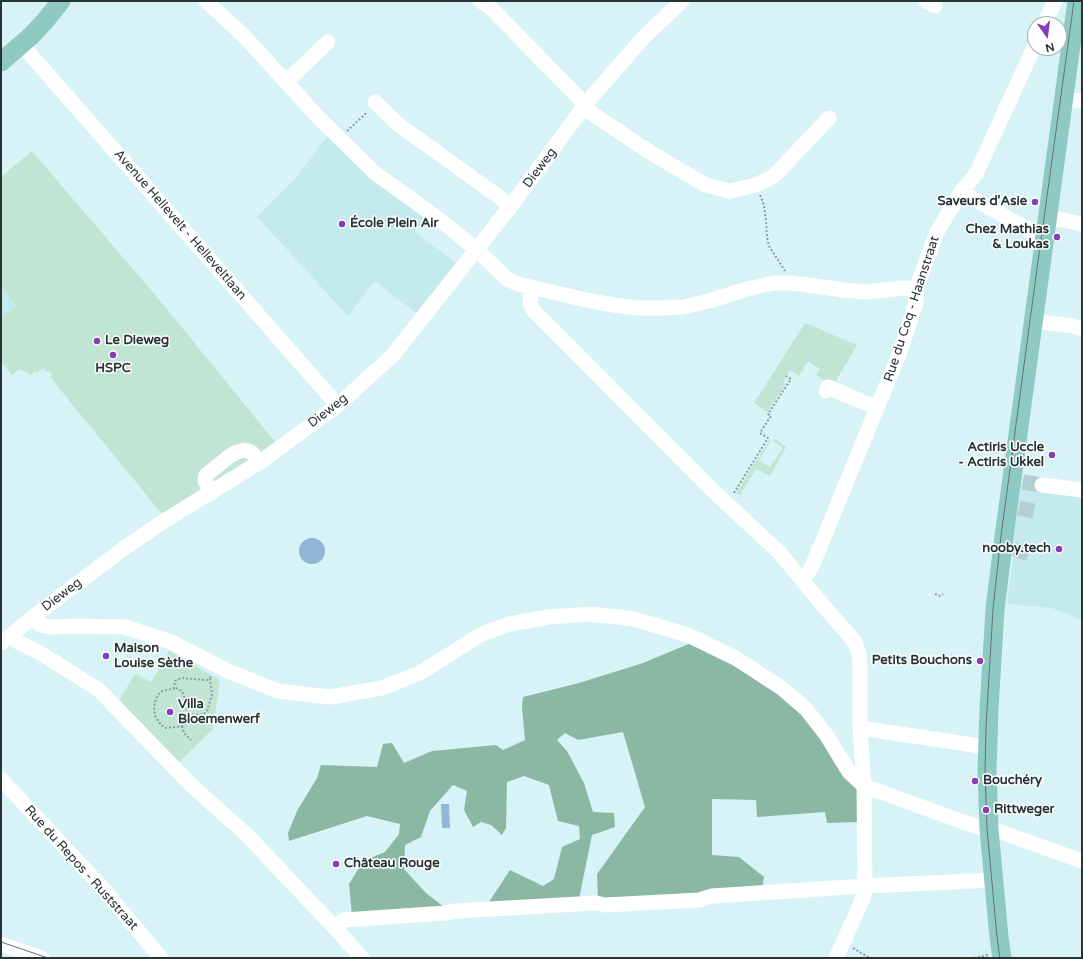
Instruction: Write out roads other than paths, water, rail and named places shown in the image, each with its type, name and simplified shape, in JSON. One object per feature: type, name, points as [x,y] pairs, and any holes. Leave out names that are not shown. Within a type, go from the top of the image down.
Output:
[{"type":"main road","points":[[1,62],[22,45],[45,21],[60,1]]},
{"type":"main road","points":[[998,956],[999,937],[989,829],[987,747],[989,609],[1008,547],[1017,482],[1033,321],[1045,226],[1073,100],[1077,1]]},
{"type":"street","points":[[206,1],[243,34],[339,138],[375,173],[440,220],[477,250],[507,280],[532,288],[614,306],[637,308],[683,307],[773,283],[792,283],[866,292],[903,288],[916,289]]},
{"type":"street","points":[[480,1],[491,8],[585,106],[651,153],[706,185],[730,191],[756,184],[774,176],[829,118]]},
{"type":"street","name":"Dieweg","points":[[6,639],[123,549],[164,521],[260,462],[337,406],[393,355],[510,208],[585,106],[643,38],[682,1]]},
{"type":"street","points":[[1048,16],[1056,1]]},
{"type":"street","points":[[286,82],[328,42]]},
{"type":"street","name":"Avenue Hellevelt - Helleveltlaan","points":[[22,45],[337,406]]},
{"type":"street","name":"Rue du Coq - Haanstraat","points":[[800,578],[808,573],[813,564],[900,352],[916,303],[916,289],[937,232],[961,192],[976,174],[1030,56]]},
{"type":"street","points":[[375,102],[399,125],[498,197],[510,208]]},
{"type":"street","points":[[961,192],[1031,231],[1045,226],[1058,218],[1082,224]]},
{"type":"street","points":[[532,288],[530,303],[534,311],[710,488],[780,553],[855,642],[859,654],[860,728],[864,786],[865,886],[864,896],[836,958]]},
{"type":"street","points":[[1033,321],[1073,326],[1082,329]]},
{"type":"street","points":[[826,391],[828,387],[877,408]]},
{"type":"street","points":[[211,493],[205,481],[206,475],[231,455],[245,450],[251,452],[260,462]]},
{"type":"street","points":[[1042,485],[1082,490]]},
{"type":"street","points":[[33,617],[40,625],[50,627],[125,627],[171,642],[228,671],[278,691],[330,697],[382,688],[420,673],[480,635],[510,624],[550,617],[592,614],[634,619],[688,635],[737,659],[783,689],[806,709],[827,736],[849,772],[864,786],[980,828],[989,829],[1082,861]]},
{"type":"street","points":[[6,639],[18,642],[42,654],[99,690],[191,785],[247,835],[362,958]]},
{"type":"street","points":[[860,728],[987,747]]},
{"type":"street","name":"Rue du Repos - Ruststraat","points":[[1,779],[99,884],[161,958]]},
{"type":"street","points":[[334,927],[344,920],[446,913],[454,911],[589,903],[605,905],[699,900],[712,896],[865,886],[994,880]]},
{"type":"street","points":[[1,944],[42,958]]},
{"type":"tunnel","points":[[1023,482],[1042,485]]},
{"type":"tunnel","points":[[1019,508],[1038,512]]},
{"type":"tunnel","points":[[1014,549],[1035,556]]},
{"type":"tram line","points":[[1000,958],[987,828],[985,771],[993,609],[1001,536],[1074,1]]},
{"type":"tram line","points":[[1,942],[48,958]]},
{"type":"place","name":"Saveurs d'Asie","points":[[1035,202]]},
{"type":"place","name":"École Plein Air","points":[[342,224]]},
{"type":"place","name":"Chez Mathias & Loukas","points":[[1057,237]]},
{"type":"place","name":"Le Dieweg","points":[[97,341]]},
{"type":"place","name":"HSPC","points":[[113,355]]},
{"type":"place","name":"Actiris Uccle - Actiris Ukkel","points":[[1052,455]]},
{"type":"place","name":"nooby.tech","points":[[1059,549]]},
{"type":"place","name":"Maison Louise Sèthe","points":[[106,656]]},
{"type":"place","name":"Petits Bouchons","points":[[980,661]]},
{"type":"place","name":"Villa Bloemenwerf","points":[[170,712]]},
{"type":"place","name":"Bouchéry","points":[[975,781]]},
{"type":"place","name":"Rittweger","points":[[986,810]]},
{"type":"place","name":"Château Rouge","points":[[336,864]]}]
